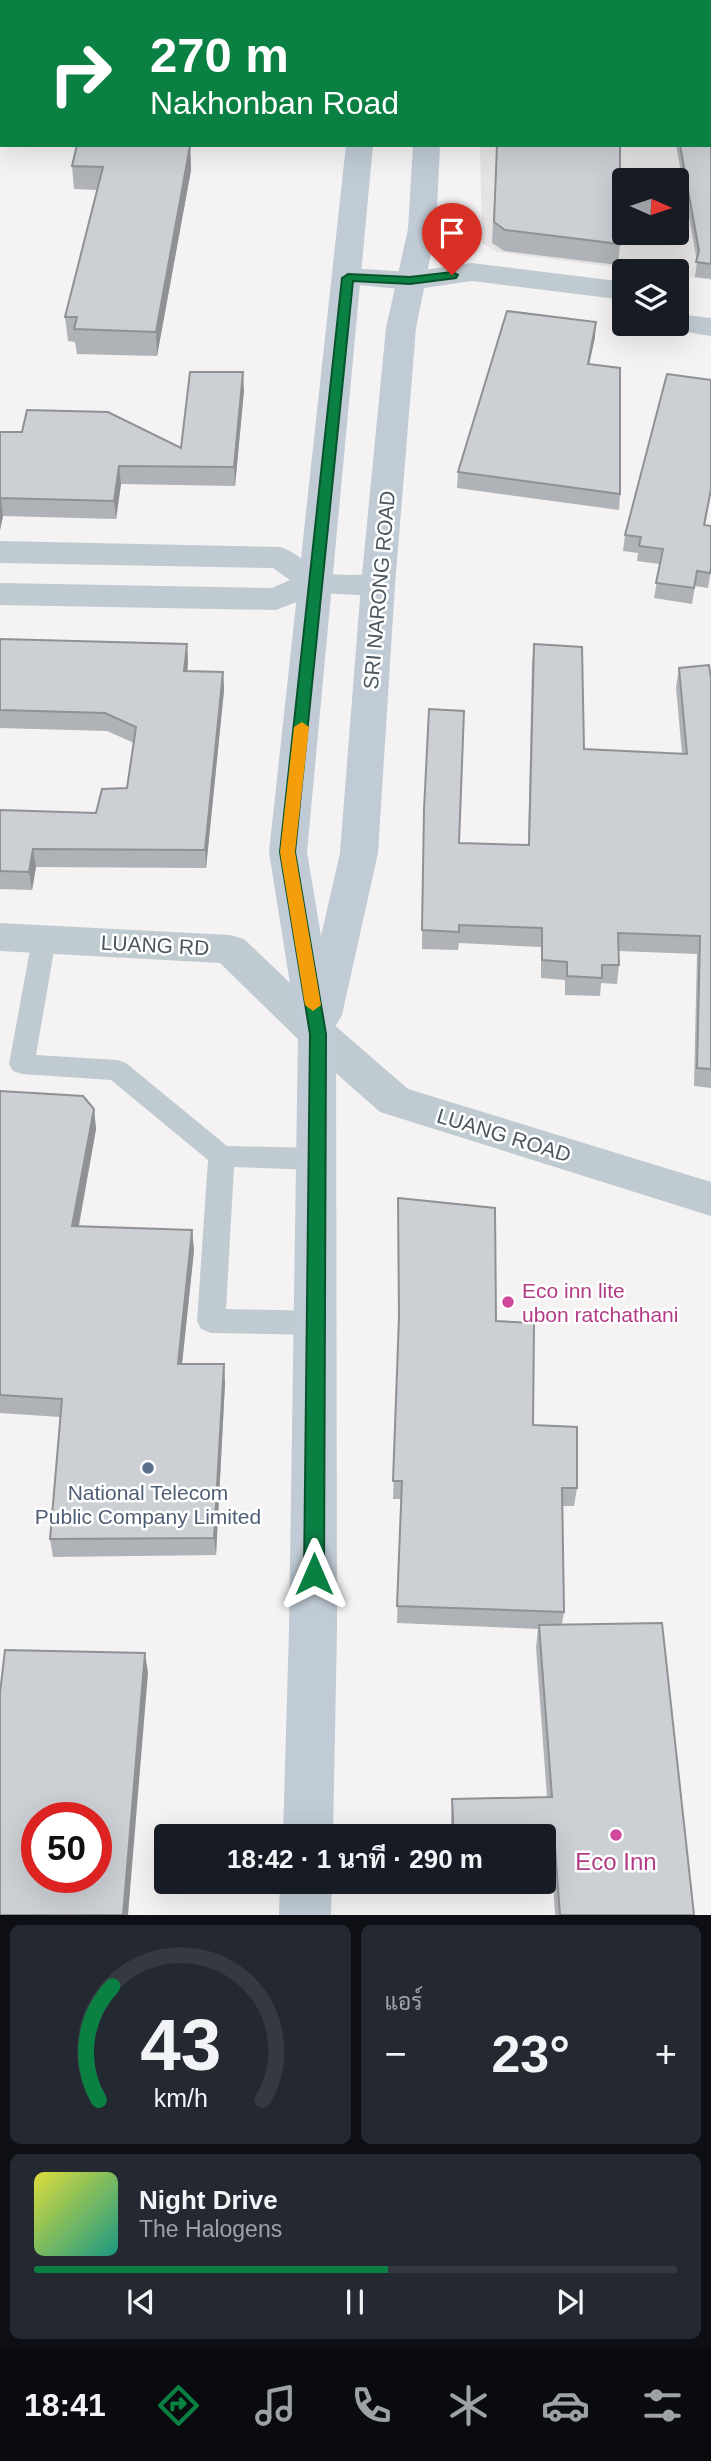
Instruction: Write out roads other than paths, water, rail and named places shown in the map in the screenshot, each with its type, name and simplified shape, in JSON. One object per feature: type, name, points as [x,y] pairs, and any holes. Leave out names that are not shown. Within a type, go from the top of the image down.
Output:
[{"type":"main road","name":"SRI NARONG ROAD","points":[[308,1824],[317,1323],[318,1034],[288,852],[360,147]]},
{"type":"main road","name":"SRI NARONG ROAD","points":[[318,1034],[359,853],[378,585],[401,328],[422,229],[427,147]]},
{"type":"main road","points":[[306,1894],[306,1915]]},
{"type":"street","points":[[410,281],[472,272],[612,289]]},
{"type":"street","points":[[348,278],[410,281],[467,295],[612,314]]},
{"type":"street","points":[[689,299],[711,302]]},
{"type":"street","points":[[689,324],[711,327]]},
{"type":"street","points":[[0,552],[281,558],[316,582]]},
{"type":"street","points":[[0,594],[276,599],[316,582],[378,585]]},
{"type":"street","name":"LUANG RD","points":[[0,937],[230,949],[318,1034]]},
{"type":"street","name":"LUANG ROAD","points":[[318,1034],[394,1101],[711,1199]]},
{"type":"lane","points":[[44,939],[22,1064],[117,1070],[221,1156],[318,1158]]},
{"type":"lane","points":[[221,1156],[211,1321],[317,1323]]},
{"type":"place","name":"Eco inn lite ubon ratchathani","points":[[508,1302]]},
{"type":"place","name":"National Telecom Public Company Limited","points":[[148,1468]]},
{"type":"place","name":"Eco Inn","points":[[616,1835]]}]
